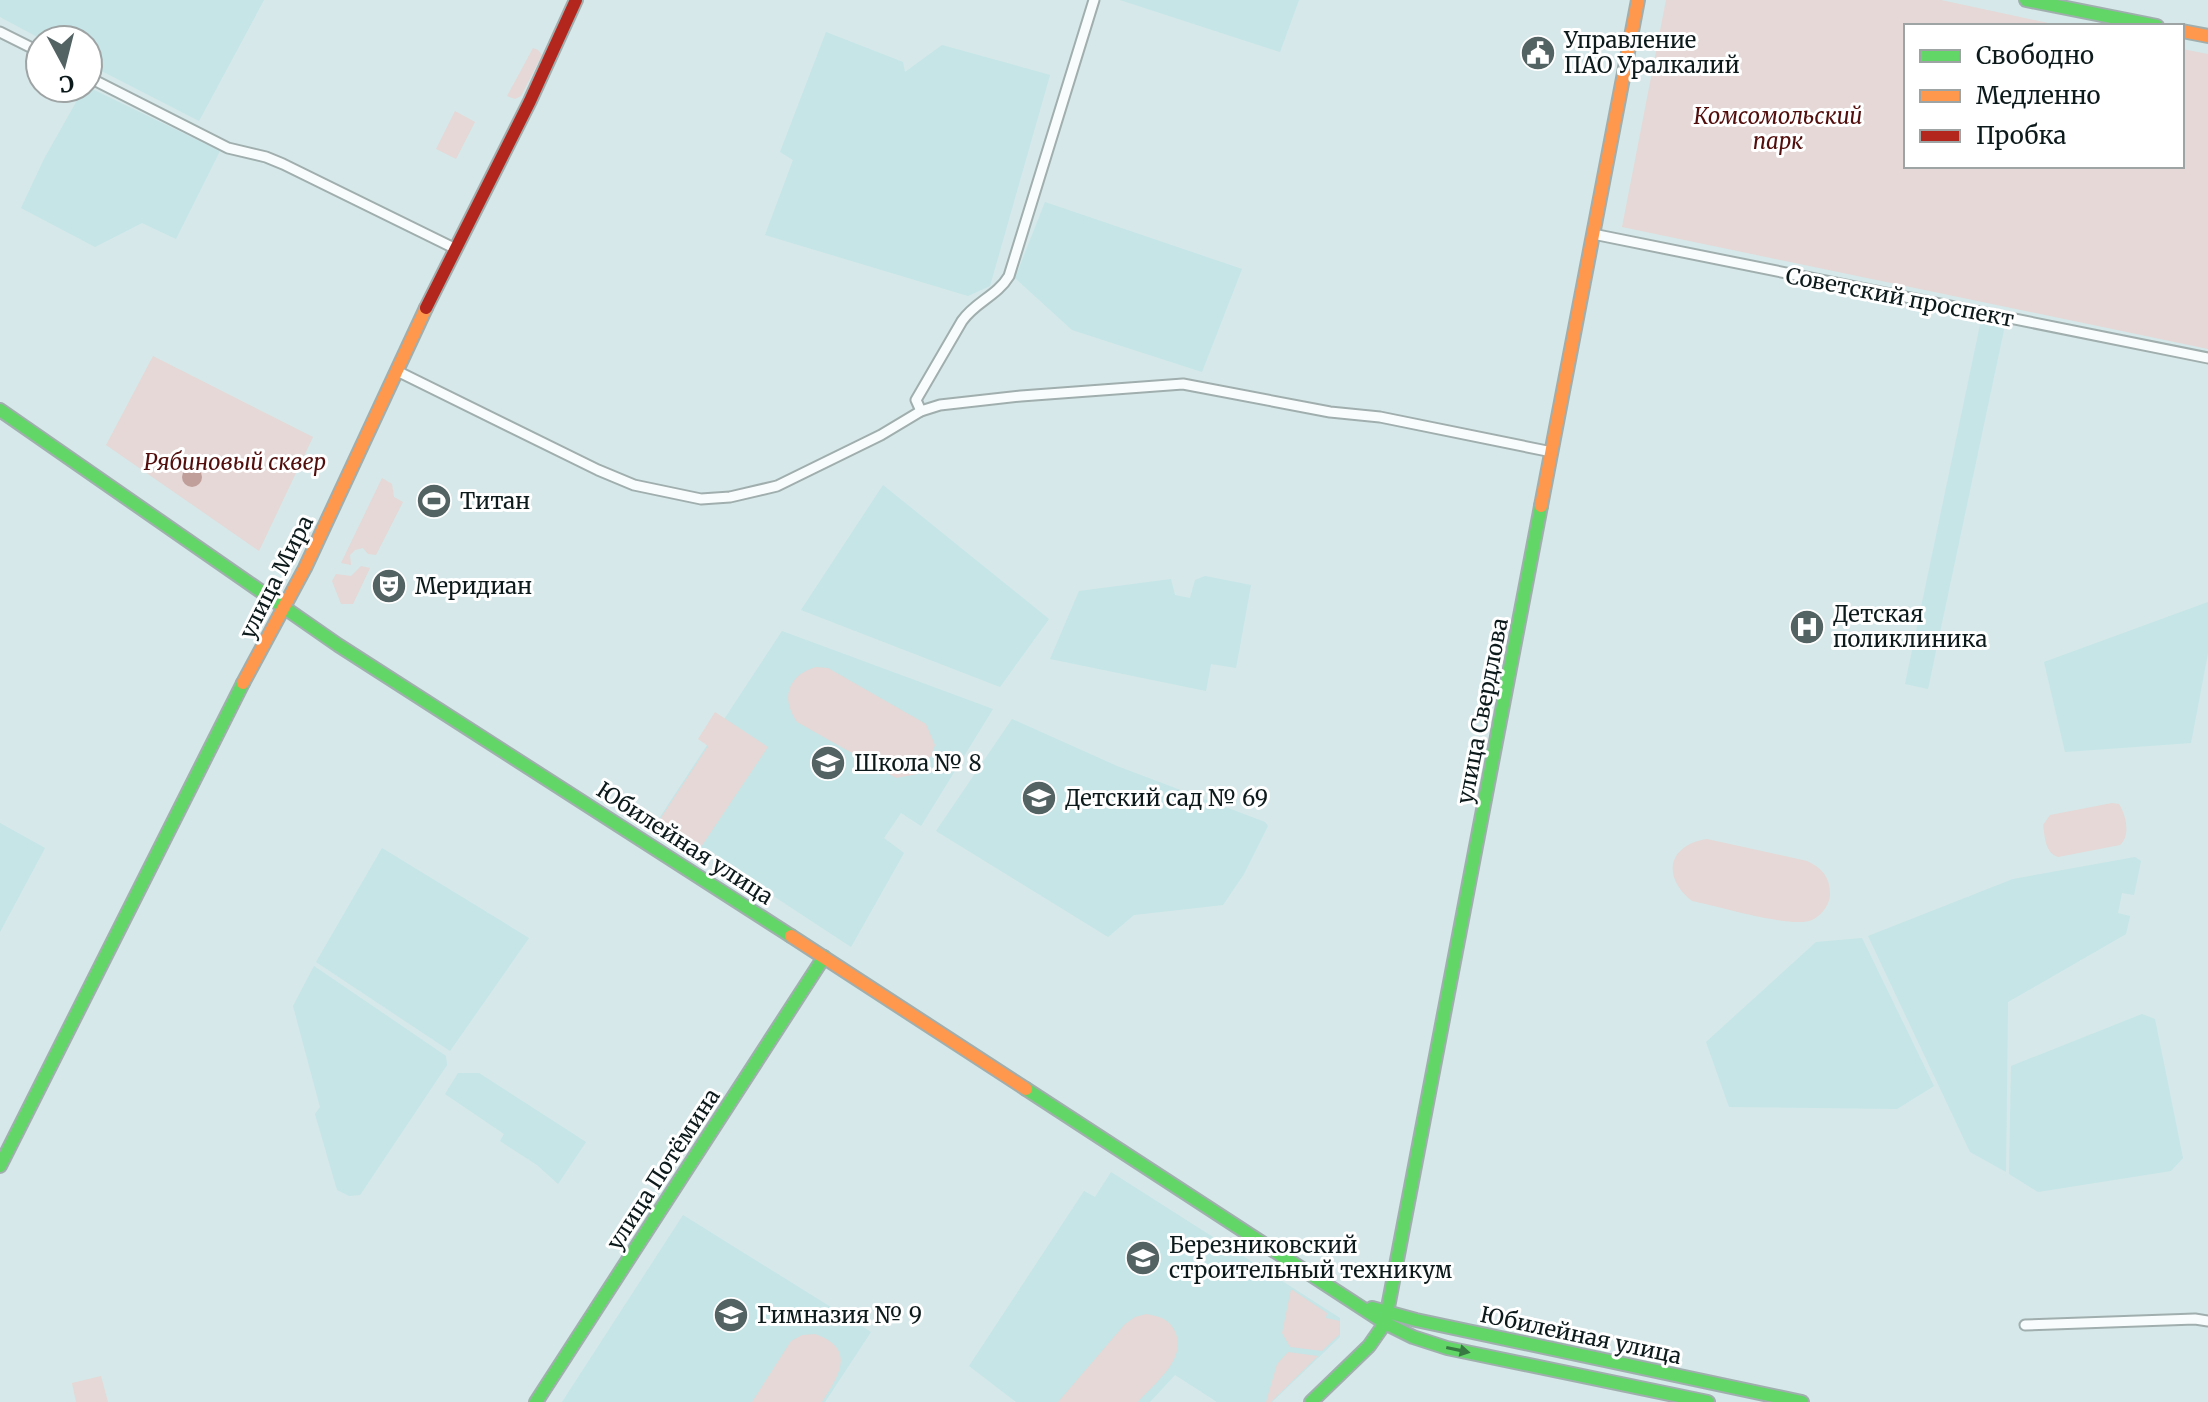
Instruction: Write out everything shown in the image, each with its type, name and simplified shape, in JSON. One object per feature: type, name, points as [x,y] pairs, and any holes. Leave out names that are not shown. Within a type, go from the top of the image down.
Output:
[{"type":"main road","name":"улица Мира","points":[[0,1166],[207,751],[284,608],[576,0]]},
{"type":"main road","name":"улица Свердлова","points":[[1311,1402],[1369,1346],[1386,1318],[1638,0]]},
{"type":"main road","points":[[2026,0],[2147,24]]},
{"type":"main road","points":[[2184,31],[2208,36]]},
{"type":"main road","name":"Юбилейная улица","points":[[0,410],[284,608],[1353,1303],[1386,1318],[1413,1337],[1447,1348],[1708,1402]]},
{"type":"main road","name":"улица Потёмина","points":[[536,1402],[824,957]]},
{"type":"main road","name":"Юбилейная улица","points":[[1386,1318],[1802,1402]]},
{"type":"street","points":[[921,411],[916,400],[962,321],[970,309],[1001,289],[1009,276],[1094,0]]},
{"type":"street","points":[[0,32],[24,44]]},
{"type":"street","points":[[104,85],[228,148],[274,160],[456,249]]},
{"type":"street","name":"Советский проспект","points":[[1593,234],[2208,358]]},
{"type":"street","points":[[397,371],[598,470],[665,493],[701,499],[742,495],[777,486],[881,435],[921,411],[940,405],[1183,384],[1330,412],[1380,417],[1552,452]]},
{"type":"street","points":[[2025,1325],[2208,1321]]},
{"type":"shaded area","points":[[0,0],[264,0],[199,121],[104,72],[104,24],[24,24],[24,30],[0,17]]},
{"type":"shaded area","points":[[1120,0],[1299,0],[1280,52]]},
{"type":"shaded area","points":[[826,32],[903,62],[905,72],[942,45],[1050,75],[990,286],[968,296],[765,235],[793,160],[780,152]]},
{"type":"shaded area","points":[[104,95],[220,151],[176,239],[142,223],[95,247],[21,208],[75,104],[104,104]]},
{"type":"shaded area","points":[[1045,202],[1242,269],[1202,372],[1072,330],[1015,278]]},
{"type":"shaded area","points":[[1981,320],[2005,325],[1928,689],[1905,684]]},
{"type":"shaded area","points":[[192,467],[199,470],[202,477],[199,484],[192,487],[185,484],[182,477],[185,470]]},
{"type":"shaded area","points":[[883,485],[1049,619],[1000,687],[801,610]]},
{"type":"shaded area","points":[[1205,576],[1251,585],[1236,668],[1211,664],[1206,691],[1050,659],[1079,591],[1171,579],[1175,595],[1190,598],[1195,580]]},
{"type":"shaded area","points":[[2208,602],[2208,653],[2191,743],[2065,752],[2044,662]]},
{"type":"shaded area","name":"Школа № 8","points":[[782,631],[993,709],[921,826],[901,813],[884,838],[904,853],[851,947],[658,820]]},
{"type":"shaded area","name":"Детский сад № 69","points":[[1012,719],[1117,766],[1265,822],[1268,826],[1244,874],[1223,905],[1134,915],[1108,937],[936,831]]},
{"type":"shaded area","points":[[0,823],[45,848],[0,932]]},
{"type":"shaded area","points":[[382,848],[529,938],[450,1051],[316,962]]},
{"type":"shaded area","points":[[2135,857],[2141,861],[2134,895],[2122,893],[2118,913],[2130,916],[2126,934],[2008,1002],[2006,1172],[1970,1152],[1868,936],[2013,879]]},
{"type":"shaded area","points":[[1862,938],[1934,1086],[1897,1109],[1729,1107],[1706,1042],[1816,942]]},
{"type":"shaded area","points":[[314,966],[446,1056],[447,1065],[360,1195],[349,1196],[337,1190],[315,1114],[320,1107],[293,1006]]},
{"type":"shaded area","points":[[2142,1014],[2155,1019],[2183,1158],[2171,1171],[2038,1192],[2009,1174],[2011,1066]]},
{"type":"shaded area","points":[[458,1073],[479,1073],[586,1142],[558,1184],[537,1165],[500,1141],[504,1134],[445,1094]]},
{"type":"shaded area","name":"Березниковский строительный техникум","points":[[1111,1172],[1340,1318],[1340,1337],[1272,1402],[1217,1402],[1175,1375],[1150,1402],[1016,1402],[969,1366],[1084,1191],[1095,1197]]},
{"type":"shaded area","name":"Гимназия № 9","points":[[683,1215],[871,1332],[825,1402],[562,1402]]},
{"type":"green space","name":"Комсомольский парк","points":[[1666,0],[1941,0],[2053,24],[1904,24],[1904,168],[2184,168],[2184,49],[2208,54],[2208,349],[1622,227]]},
{"type":"green space","points":[[533,48],[542,55],[521,96],[515,99],[507,96]]},
{"type":"green space","points":[[455,111],[475,122],[456,159],[436,149]]},
{"type":"green space","name":"Рябиновый сквер","points":[[153,356],[313,437],[259,551],[106,445]]},
{"type":"green space","points":[[382,478],[392,484],[394,497],[403,502],[376,555],[368,554],[363,548],[350,555],[351,565],[341,563]]},
{"type":"green space","points":[[361,566],[370,568],[353,604],[341,604],[332,581],[336,574],[351,576]]},
{"type":"green space","points":[[816,667],[828,668],[926,724],[935,745],[927,766],[918,774],[896,778],[797,722],[789,704],[790,688],[799,676]]},
{"type":"green space","points":[[715,712],[768,747],[701,847],[660,819],[708,746],[698,739]]},
{"type":"green space","points":[[2119,804],[2125,819],[2126,831],[2120,845],[2058,857],[2050,852],[2043,825],[2050,815]]},
{"type":"green space","points":[[1707,839],[1807,861],[1821,870],[1829,883],[1830,898],[1826,907],[1813,919],[1798,922],[1769,919],[1692,901],[1676,882],[1673,864],[1684,848]]},
{"type":"green space","points":[[1291,1289],[1327,1313],[1326,1318],[1340,1321],[1339,1335],[1322,1351],[1290,1347],[1282,1333]]},
{"type":"green space","points":[[1146,1314],[1162,1318],[1171,1325],[1178,1349],[1169,1368],[1138,1402],[1058,1402],[1125,1324]]},
{"type":"green space","points":[[815,1334],[836,1347],[841,1364],[822,1402],[752,1402],[791,1341],[802,1335]]},
{"type":"green space","points":[[1288,1352],[1318,1356],[1271,1402],[1266,1402],[1277,1364]]},
{"type":"green space","points":[[101,1376],[108,1402],[76,1402],[72,1383]]},
{"type":"traffic: fast","points":[[2026,0],[2147,24]]},
{"type":"traffic: fast","points":[[0,410],[338,645],[791,936]]},
{"type":"traffic: fast","points":[[1311,1402],[1369,1346],[1385,1323],[1541,506]]},
{"type":"traffic: fast","points":[[0,1166],[243,683]]},
{"type":"traffic: fast","points":[[536,1402],[824,957]]},
{"type":"traffic: fast","points":[[1026,1089],[1385,1323],[1413,1337],[1447,1348],[1708,1402]]},
{"type":"traffic: fast","points":[[1372,1308],[1802,1402]]},
{"type":"traffic: slow","points":[[1541,506],[1638,0]]},
{"type":"traffic: slow","points":[[2184,31],[2208,36]]},
{"type":"traffic: slow","points":[[243,683],[305,568],[426,308]]},
{"type":"traffic: slow","points":[[791,936],[1026,1089]]},
{"type":"traffic: jam","points":[[426,308],[530,101],[576,0]]},
{"type":"place","name":"Управление ПАО Уралкалий","points":[[1538,53]]},
{"type":"place","name":"Титан","points":[[434,501]]},
{"type":"place","name":"Меридиан","points":[[389,586]]},
{"type":"place","name":"Детская поликлиника","points":[[1807,627]]},
{"type":"place","name":"Школа № 8","points":[[828,763]]},
{"type":"place","name":"Детский сад № 69","points":[[1039,798]]},
{"type":"place","name":"Березниковский строительный техникум","points":[[1143,1258]]},
{"type":"place","name":"Гимназия № 9","points":[[731,1315]]}]
